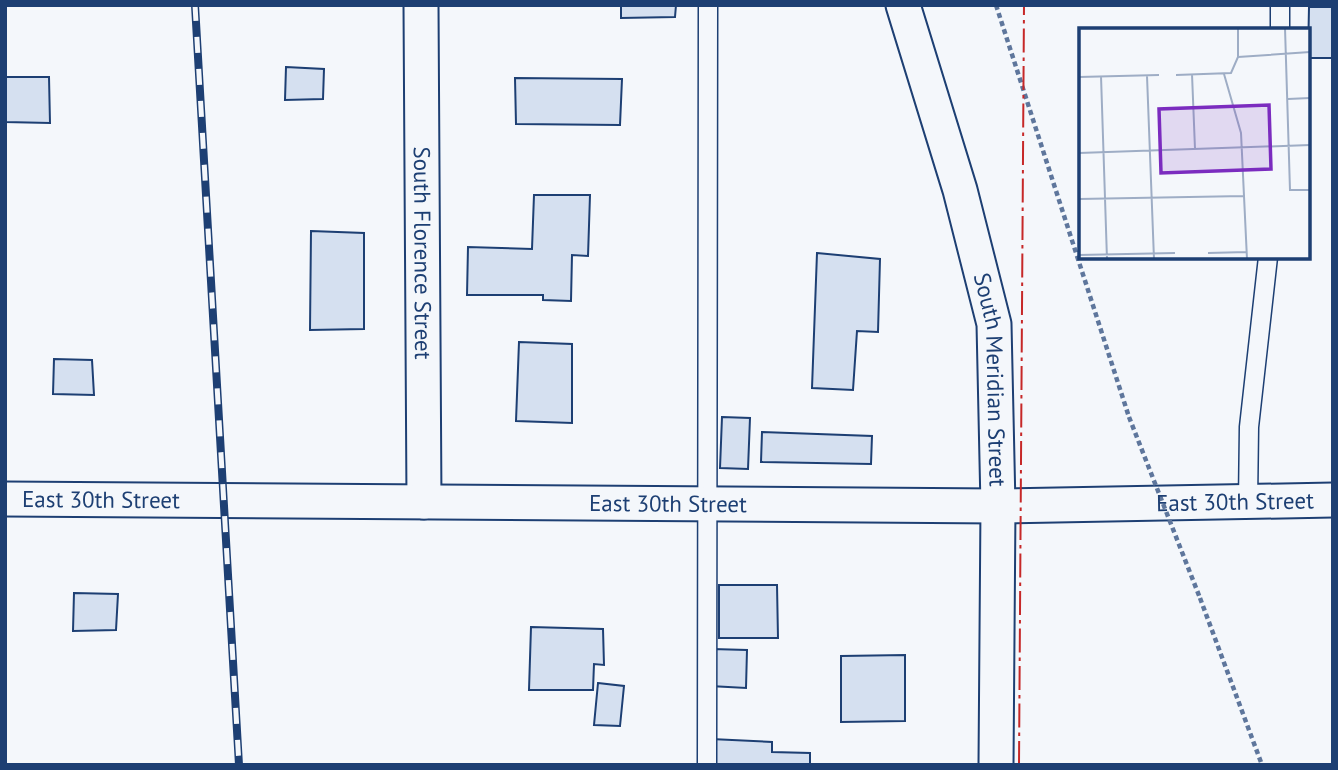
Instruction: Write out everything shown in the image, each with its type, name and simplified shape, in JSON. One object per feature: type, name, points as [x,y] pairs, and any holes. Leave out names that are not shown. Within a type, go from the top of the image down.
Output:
[{"type":"street","name":"South Florence Street","points":[[421,5],[424,502]]},
{"type":"street","name":"South Meridian Street","points":[[903,5],[960,190],[993,324],[998,506],[996,765]]},
{"type":"street","name":"East 30th Street","points":[[5,499],[998,506],[1333,500]]},
{"type":"lane","points":[[707,765],[708,5]]},
{"type":"lane","points":[[1280,5],[1280,28]]},
{"type":"lane","points":[[1248,502],[1249,427],[1268,259]]},
{"type":"path","points":[[996,5],[1129,417],[1262,765]]},
{"type":"building","points":[[621,5],[676,5],[675,17],[621,18]]},
{"type":"building","points":[[1309,7],[1333,7],[1333,58],[1310,58]]},
{"type":"building","points":[[286,67],[324,69],[323,99],[285,100]]},
{"type":"building","points":[[5,77],[49,77],[50,123],[5,122]]},
{"type":"building","points":[[515,78],[622,79],[620,125],[516,124]]},
{"type":"building","points":[[534,195],[590,195],[588,256],[572,255],[571,301],[543,300],[543,295],[467,295],[468,247],[532,249]]},
{"type":"building","points":[[311,231],[364,233],[364,329],[310,330]]},
{"type":"building","points":[[817,253],[880,259],[878,332],[857,331],[853,390],[812,388]]},
{"type":"building","points":[[519,342],[572,344],[572,423],[516,421]]},
{"type":"building","points":[[54,359],[92,360],[94,395],[53,394]]},
{"type":"building","points":[[722,417],[750,418],[748,469],[720,468]]},
{"type":"building","points":[[762,432],[872,436],[871,464],[761,462]]},
{"type":"building","points":[[719,585],[777,585],[778,638],[719,638]]},
{"type":"building","points":[[74,593],[118,594],[116,630],[73,631]]},
{"type":"building","points":[[531,627],[603,629],[604,665],[594,664],[593,690],[529,690]]},
{"type":"building","points":[[712,649],[747,650],[746,688],[710,686]]},
{"type":"building","points":[[905,655],[905,721],[841,722],[841,656]]},
{"type":"building","points":[[598,683],[624,686],[620,726],[594,725]]},
{"type":"building","points":[[711,739],[772,742],[772,752],[810,753],[810,765],[710,765]]},
{"type":"railway","points":[[195,5],[239,765]]},
{"type":"power","points":[[1019,765],[1024,5]]}]
